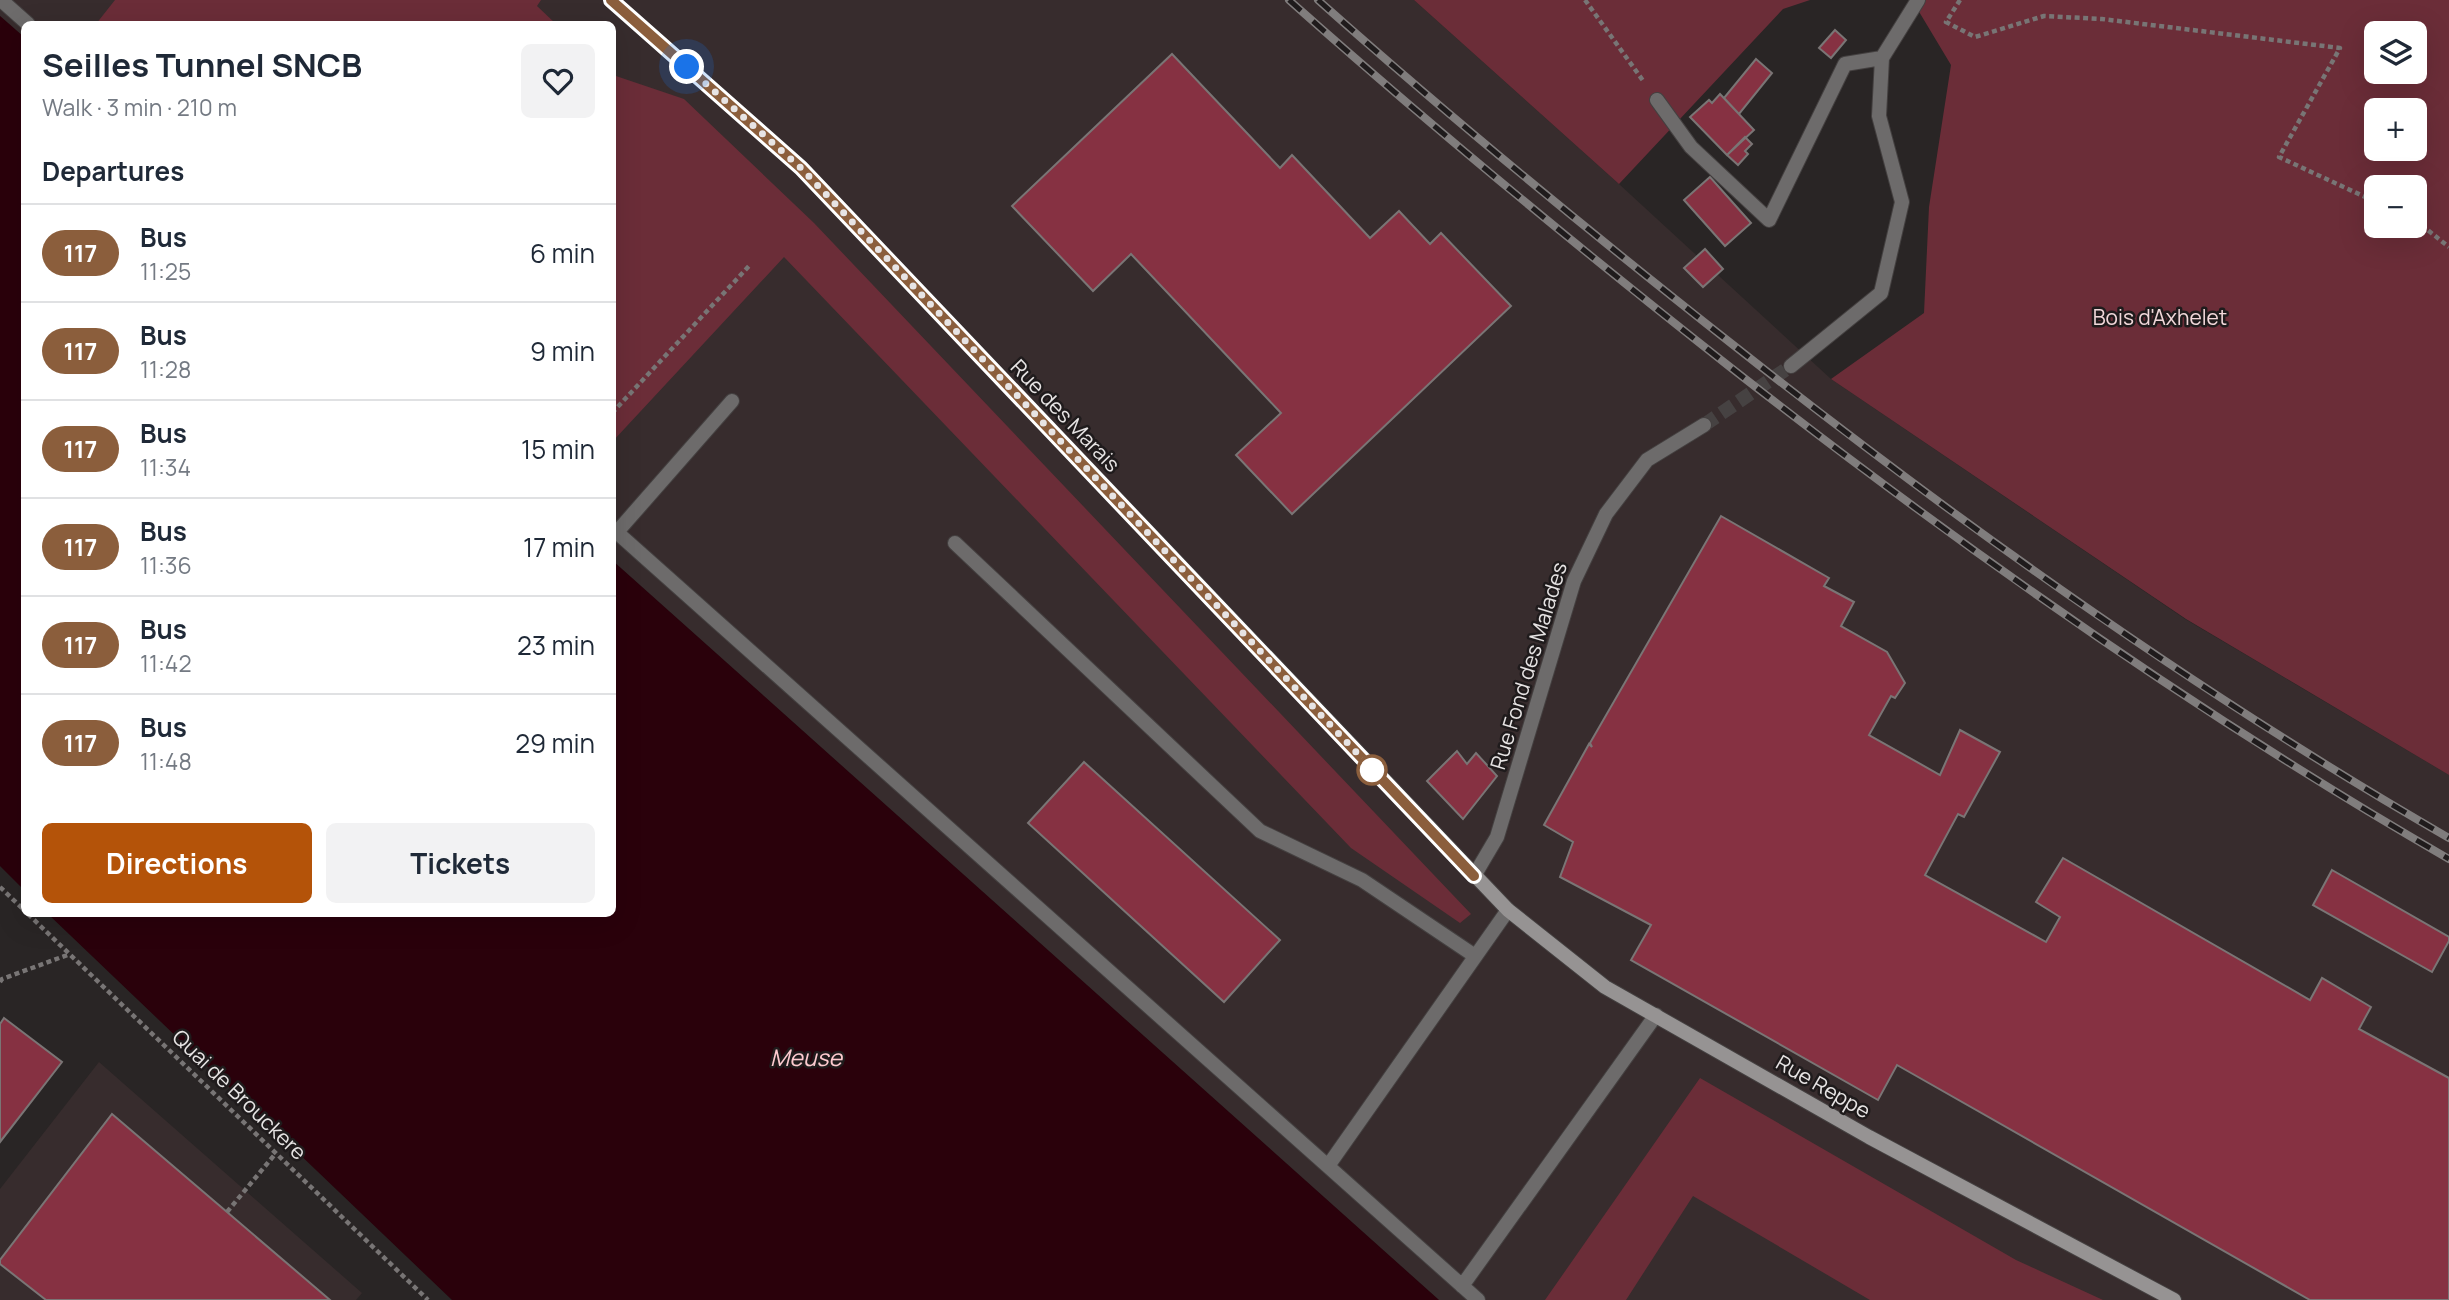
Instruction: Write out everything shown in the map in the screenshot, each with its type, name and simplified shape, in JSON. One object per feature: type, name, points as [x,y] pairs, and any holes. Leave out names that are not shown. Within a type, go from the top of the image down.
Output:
[{"type":"main road","name":"Rue des Marais","points":[[611,0],[801,168],[1474,876]]},
{"type":"main road","name":"Rue Reppe","points":[[1474,876],[1507,910],[1605,987],[1869,1137],[2174,1300]]},
{"type":"street","points":[[1,0],[25,21]]},
{"type":"street","points":[[1791,366],[1881,293],[1902,202],[1879,116],[1882,58],[1917,0]]},
{"type":"street","points":[[1657,100],[1691,147],[1769,220],[1845,64],[1882,58]]},
{"type":"street","points":[[616,529],[732,401]]},
{"type":"street","name":"Rue Fond des Malades","points":[[1474,876],[1497,837],[1574,581],[1606,514],[1647,460],[1704,425]]},
{"type":"street","points":[[616,531],[1478,1300]]},
{"type":"street","points":[[955,544],[1260,831],[1362,880],[1475,956]]},
{"type":"street","points":[[1328,1167],[1507,910]]},
{"type":"street","points":[[1462,1286],[1656,1015]]},
{"type":"path","points":[[1585,0],[1657,100]]},
{"type":"path","points":[[1961,0],[1946,22],[1975,37],[2044,16],[2102,19],[2340,48],[2279,157],[2364,196]]},
{"type":"path","points":[[2427,230],[2449,247]]},
{"type":"path","points":[[616,409],[749,266]]},
{"type":"path","name":"Quai de Brouckere","points":[[0,887],[21,907]]},
{"type":"path","name":"Quai de Brouckere","points":[[31,917],[428,1300]]},
{"type":"path","points":[[0,982],[70,954]]},
{"type":"path","points":[[227,1212],[276,1153]]},
{"type":"shaded area","points":[[0,0],[1414,0],[1831,379],[2185,619],[2449,775],[2449,1300],[1439,1300],[616,564],[616,21],[21,21],[21,34],[0,16]]},
{"type":"shaded area","points":[[99,1062],[362,1293],[356,1300],[0,1300],[0,1189]]},
{"type":"green space","points":[[115,0],[541,0],[537,6],[553,21],[98,21]]},
{"type":"green space","points":[[1414,0],[1810,0],[1783,9],[1619,184]]},
{"type":"green space","name":"Bois d'Axhelet","points":[[1912,0],[2449,0],[2449,775],[2186,619],[1831,379],[1924,313],[1929,207],[1951,65]]},
{"type":"green space","points":[[616,76],[684,99],[814,223],[1471,914],[1460,923],[1351,848],[784,257],[616,438]]},
{"type":"green space","points":[[1700,1078],[2016,1260],[2103,1300],[1870,1300],[1693,1196],[1626,1300],[1545,1300]]},
{"type":"water","points":[[0,16],[21,34],[21,887],[0,866]]},
{"type":"water","name":"Meuse","points":[[616,564],[1439,1300],[452,1300],[51,917],[616,917]]},
{"type":"building","points":[[1835,30],[1846,40],[1831,58],[1819,48]]},
{"type":"building","points":[[1172,54],[1280,168],[1292,155],[1370,238],[1399,211],[1430,244],[1441,233],[1511,306],[1292,514],[1236,455],[1281,413],[1131,254],[1093,291],[1012,206]]},
{"type":"building","points":[[1756,59],[1772,73],[1739,114],[1724,98]]},
{"type":"building","points":[[1720,94],[1754,130],[1727,155],[1690,117],[1709,100],[1712,103]]},
{"type":"building","points":[[1745,137],[1752,144],[1745,151],[1748,154],[1738,165],[1727,155]]},
{"type":"building","points":[[1710,177],[1751,223],[1725,246],[1684,200]]},
{"type":"building","points":[[1705,249],[1723,269],[1703,287],[1684,268]]},
{"type":"building","points":[[1721,516],[1829,578],[1824,586],[1854,602],[1841,626],[1887,652],[1905,683],[1895,698],[1891,696],[1869,735],[1940,775],[1960,730],[2000,752],[1964,817],[1958,814],[1925,875],[2046,942],[2060,917],[2036,902],[2063,858],[2310,1000],[2322,978],[2371,1007],[2359,1029],[2449,1078],[2449,1300],[2310,1300],[1897,1065],[1878,1100],[1631,960],[1651,925],[1560,877],[1573,842],[1544,825],[1589,744],[1592,747],[1590,743]]},
{"type":"building","points":[[1457,751],[1467,764],[1476,753],[1497,776],[1463,819],[1427,781]]},
{"type":"building","points":[[1084,762],[1280,940],[1224,1002],[1028,823]]},
{"type":"building","points":[[2332,870],[2449,937],[2432,972],[2313,905]]},
{"type":"building","points":[[4,1018],[62,1062],[0,1142],[0,1024]]},
{"type":"building","points":[[112,1114],[330,1300],[46,1300],[0,1264],[0,1260]]},
{"type":"tunnel","points":[[1704,425],[1791,366]]},
{"type":"railway","points":[[1289,0],[1452,141],[1618,278],[1816,434],[1992,563],[2171,687],[2355,804],[2449,859]]},
{"type":"railway","points":[[1318,0],[1574,218],[1905,477],[2172,665],[2355,783],[2449,838]]},
{"type":"bus line","name":"117","points":[[611,0],[801,168],[1474,876]]},
{"type":"route","points":[[687,67],[801,168],[1378,775],[1372,770]]}]
